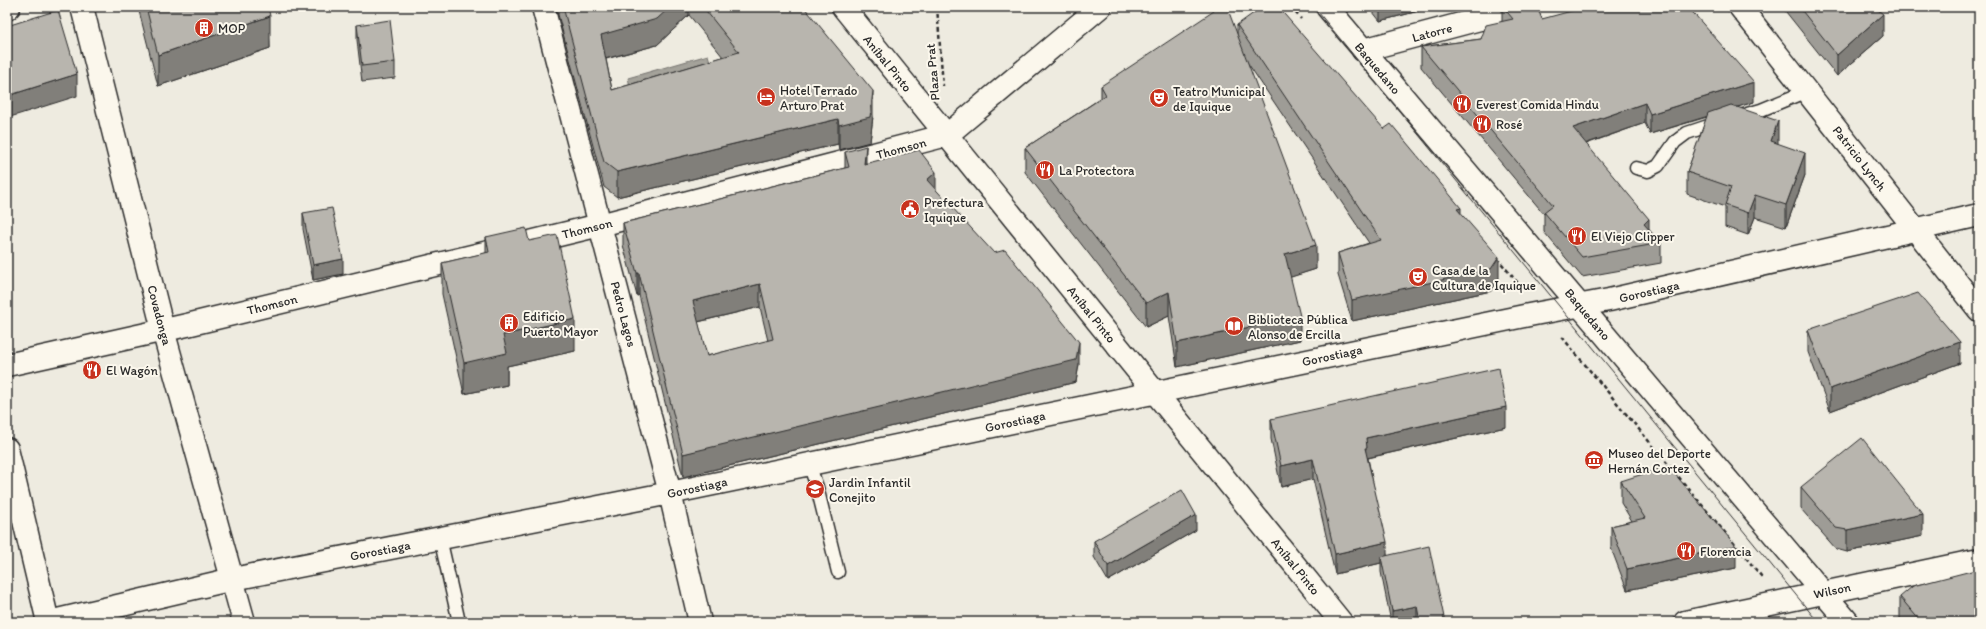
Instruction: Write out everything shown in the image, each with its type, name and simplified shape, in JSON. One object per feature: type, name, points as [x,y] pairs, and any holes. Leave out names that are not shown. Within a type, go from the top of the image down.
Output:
[{"type":"street","name":"Covadonga","points":[[82,7],[163,330],[244,622]]},
{"type":"street","name":"Pedro Lagos","points":[[543,7],[670,493],[700,622]]},
{"type":"street","name":"Aníbal Pinto","points":[[843,7],[1341,622]]},
{"type":"street","name":"Thomson","points":[[7,365],[163,330],[600,225],[947,135],[1100,7]]},
{"type":"street","name":"Baquedano","points":[[1327,7],[1848,622]]},
{"type":"street","name":"Latorre","points":[[1363,50],[1525,7]]},
{"type":"street","name":"Patricio Lynch","points":[[1740,7],[1979,310]]},
{"type":"street","name":"Gorostiaga","points":[[49,622],[233,579],[670,493],[1580,305],[1979,215]]},
{"type":"street","points":[[7,449],[49,622]]},
{"type":"street","name":"Wilson","points":[[1685,622],[1979,560]]},
{"type":"lane","points":[[1636,168],[1648,171],[1658,166],[1675,142],[1687,133],[1761,110],[1807,91]]},
{"type":"lane","points":[[809,464],[817,487],[838,572]]},
{"type":"lane","points":[[440,538],[459,622]]},
{"type":"path","name":"Plaza Prat","points":[[937,7],[944,90]]},
{"type":"shaded area","points":[[708,55],[712,68],[631,90],[628,78]]},
{"type":"building","points":[[146,7],[268,7],[270,16],[158,55]]},
{"type":"building","name":"Hotel Terrado Arturo Prat","points":[[563,7],[670,7],[657,19],[601,35],[612,90],[739,52],[703,7],[804,7],[873,91],[870,117],[839,125],[838,119],[617,172],[604,162]]},
{"type":"building","points":[[1220,7],[1227,7],[1316,245],[1285,254],[1300,316],[1177,343],[1169,292],[1146,303],[1025,148],[1106,95],[1101,86]]},
{"type":"building","points":[[1262,7],[1278,7],[1384,129],[1391,124],[1461,208],[1457,209],[1499,257],[1491,269],[1352,300],[1338,253],[1381,240],[1237,25]]},
{"type":"building","points":[[1503,7],[1537,7],[1542,19],[1586,7],[1688,7],[1754,82],[1650,114],[1645,103],[1573,128],[1649,219],[1644,224],[1661,243],[1582,257],[1544,212],[1553,205],[1421,47],[1481,39],[1486,25],[1513,19]]},
{"type":"building","points":[[1799,7],[1874,7],[1883,14],[1837,55]]},
{"type":"building","points":[[58,10],[77,74],[7,96],[7,26]]},
{"type":"building","points":[[390,20],[395,62],[362,66],[357,25]]},
{"type":"building","points":[[1731,105],[1778,121],[1771,141],[1805,153],[1786,205],[1755,195],[1748,213],[1725,205],[1731,187],[1687,172],[1708,113]]},
{"type":"building","points":[[866,146],[864,164],[919,150],[936,172],[927,180],[994,253],[1005,250],[1079,342],[1076,360],[683,454],[639,273],[637,273],[623,223],[849,167],[845,152]],"holes":[[[760,284],[773,339],[707,356],[693,301]]]},
{"type":"building","points":[[332,208],[343,259],[313,265],[303,213]]},
{"type":"building","name":"Edificio Puerto Mayor","points":[[526,228],[529,241],[557,235],[575,319],[503,335],[507,353],[464,363],[442,263],[489,252],[486,237]]},
{"type":"building","points":[[1918,293],[1960,342],[1830,389],[1808,330]]},
{"type":"building","points":[[1499,368],[1506,407],[1366,438],[1367,448],[1365,448],[1387,542],[1335,554],[1313,459],[1281,466],[1271,419]]},
{"type":"building","points":[[1862,438],[1923,514],[1847,530],[1836,528],[1801,487]]},
{"type":"building","points":[[1668,466],[1736,546],[1627,569],[1611,526],[1645,518],[1621,481]]},
{"type":"building","points":[[1182,490],[1196,515],[1108,566],[1094,541]]},
{"type":"building","points":[[1429,546],[1445,622],[1420,622],[1417,606],[1392,611],[1381,557]]},
{"type":"building","points":[[1979,569],[1979,622],[1921,622],[1900,597],[1913,586]]},
{"type":"tram line","points":[[1314,7],[1818,622]]},
{"type":"place","name":"MOP","points":[[204,28]]},
{"type":"place","name":"Hotel Terrado Arturo Prat","points":[[766,97]]},
{"type":"place","name":"Teatro Municipal de Iquique","points":[[1159,98]]},
{"type":"place","name":"Everest Comida Hindu","points":[[1462,104]]},
{"type":"place","name":"Rosé","points":[[1482,124]]},
{"type":"place","name":"La Protectora","points":[[1045,170]]},
{"type":"place","name":"Prefectura Iquique","points":[[910,209]]},
{"type":"place","name":"El Viejo Clipper","points":[[1577,236]]},
{"type":"place","name":"Casa de la Cultura de Iquique","points":[[1418,277]]},
{"type":"place","name":"Edificio Puerto Mayor","points":[[509,323]]},
{"type":"place","name":"Biblioteca Pública Alonso de Ercilla","points":[[1234,326]]},
{"type":"place","name":"El Wagón","points":[[92,370]]},
{"type":"place","name":"Museo del Deporte Hernán Cortez","points":[[1594,460]]},
{"type":"place","name":"Jardin Infantil Conejito","points":[[815,489]]},
{"type":"place","name":"Florencia","points":[[1686,551]]}]
